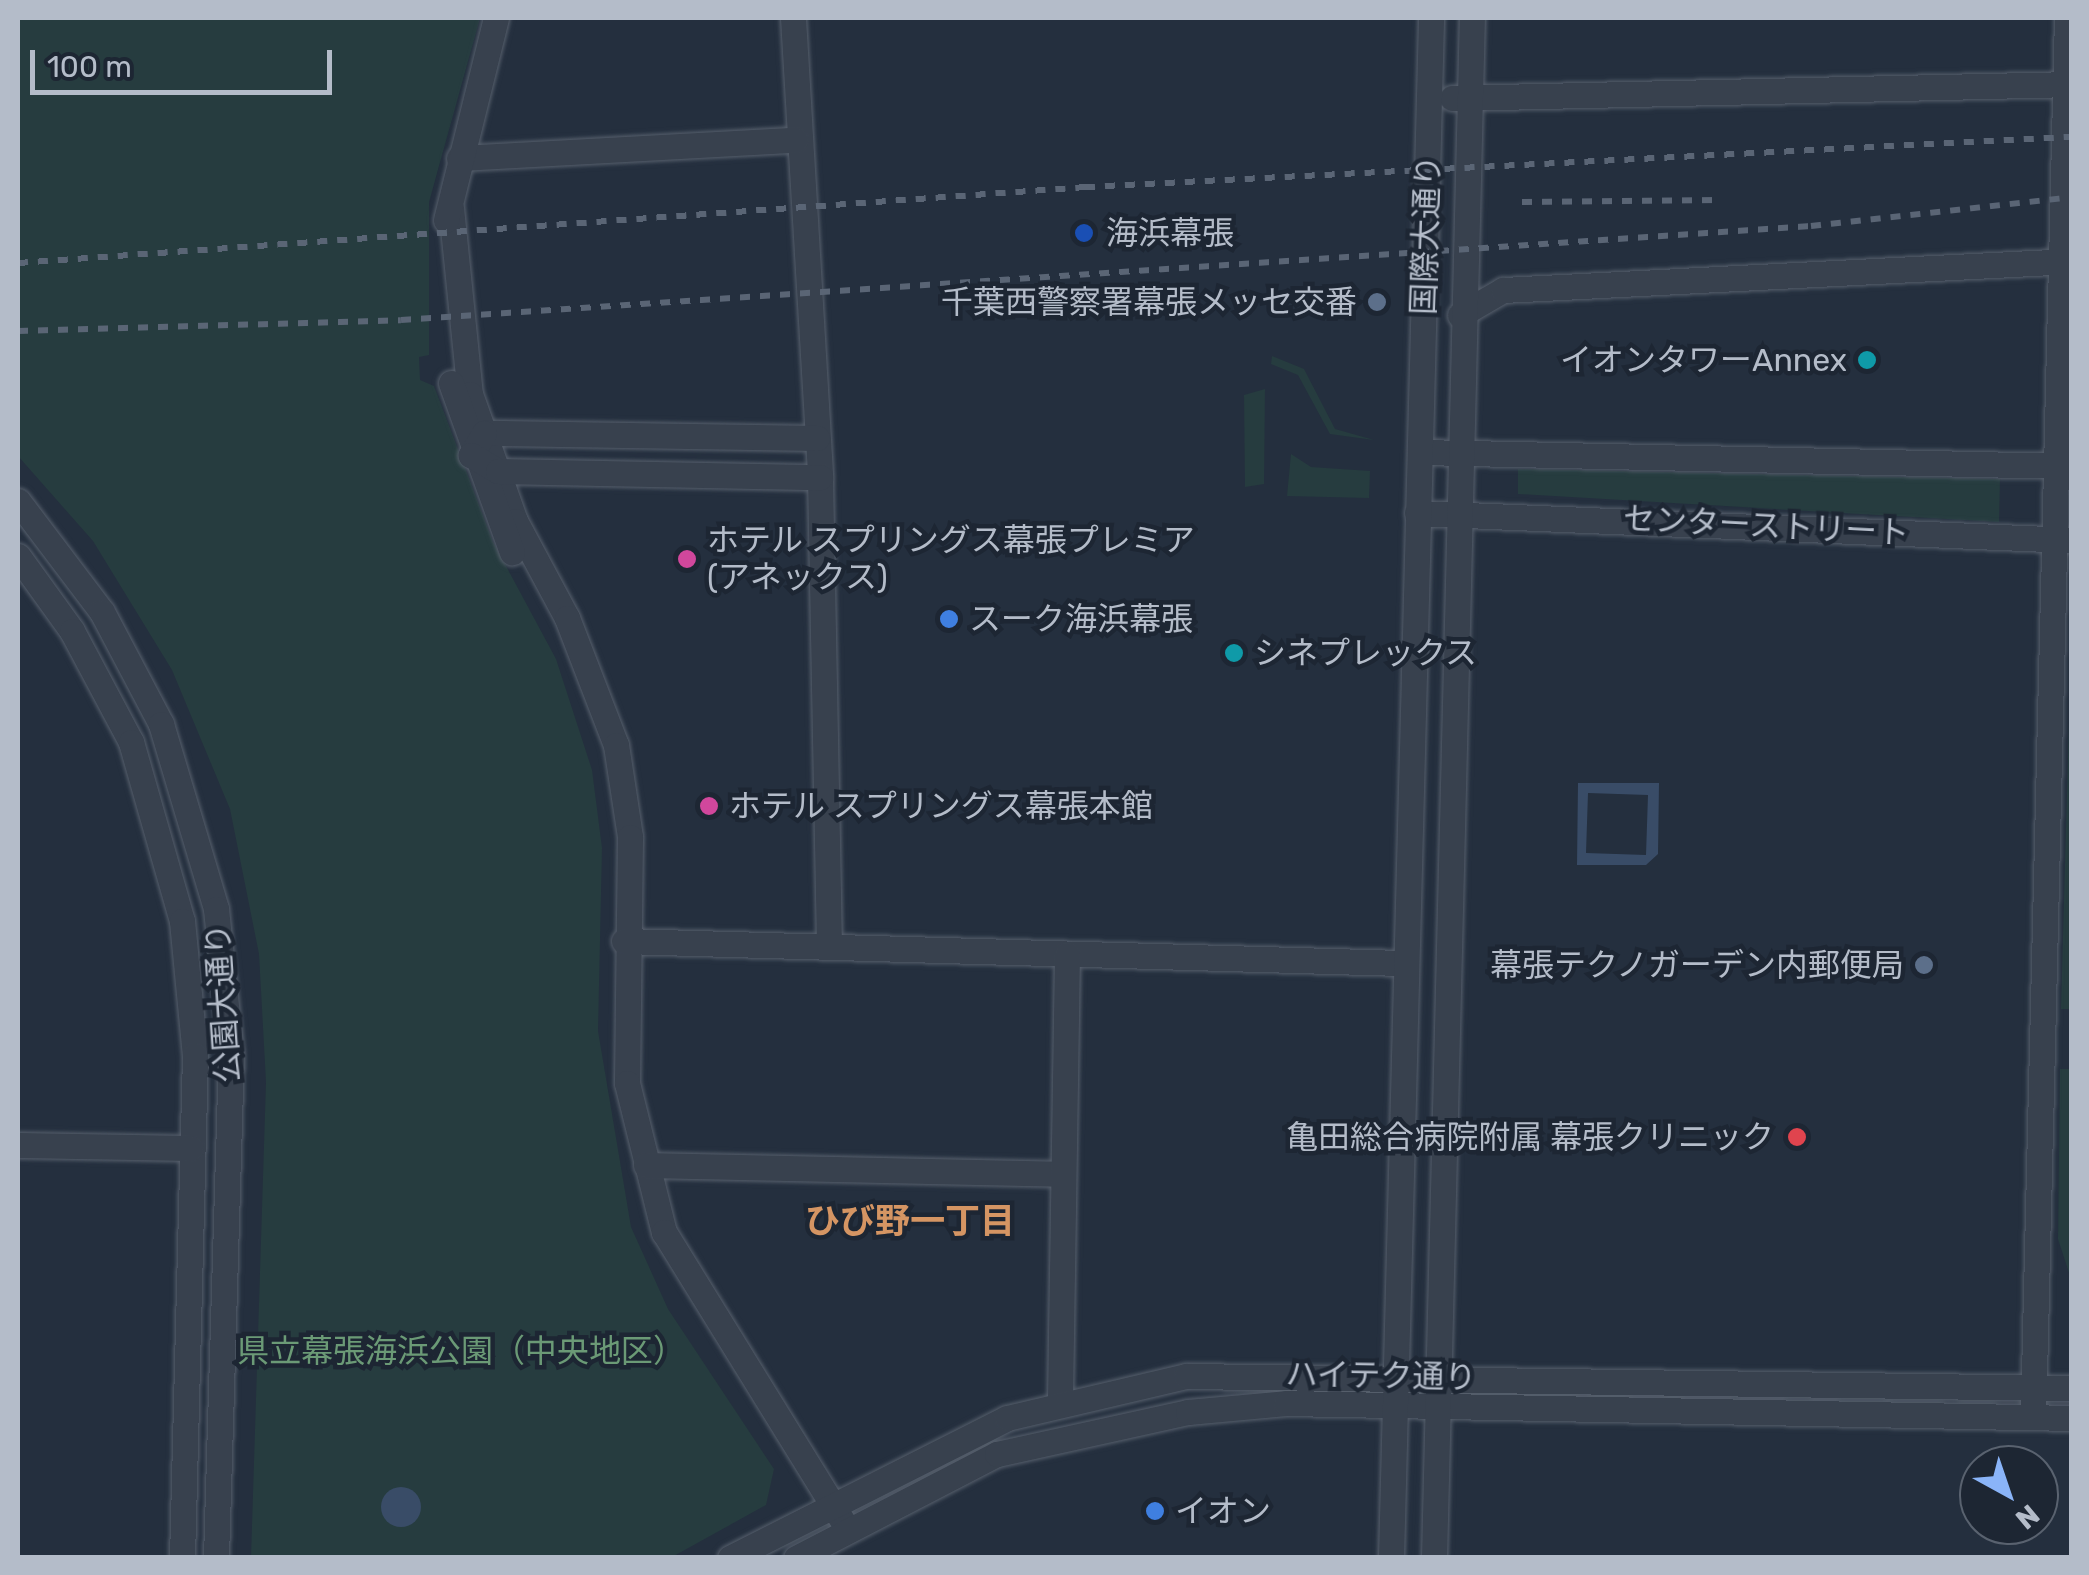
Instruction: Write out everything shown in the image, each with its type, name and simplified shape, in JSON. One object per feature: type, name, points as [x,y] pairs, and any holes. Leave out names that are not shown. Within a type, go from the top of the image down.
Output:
[{"type":"street","points":[[496,18],[459,158],[451,208],[460,338],[478,444],[590,710],[624,930]]},
{"type":"street","points":[[793,18],[796,140],[820,477],[829,945]]},
{"type":"street","name":"国際大通り","points":[[1391,1558],[1431,18]]},
{"type":"street","name":"国際大通り","points":[[1434,1558],[1461,512],[1460,315],[1472,18]]},
{"type":"street","points":[[2034,1417],[2063,539],[2067,18]]},
{"type":"street","points":[[1430,99],[2069,84]]},
{"type":"street","points":[[459,158],[796,140]]},
{"type":"street","points":[[1460,315],[1503,290],[2066,262]]},
{"type":"street","points":[[478,444],[817,438]]},
{"type":"street","points":[[478,444],[498,472],[616,746],[630,837],[624,930],[627,1083],[646,1165],[693,1289],[848,1530]]},
{"type":"street","name":"センターストリート","points":[[1420,452],[2064,466]]},
{"type":"street","points":[[498,472],[820,477]]},
{"type":"street","name":"公園大通り","points":[[18,501],[102,612],[161,724],[216,909],[231,1055],[216,1558]]},
{"type":"street","name":"センターストリート","points":[[1418,512],[2063,539]]},
{"type":"street","name":"公園大通り","points":[[18,556],[72,631],[130,742],[170,864],[190,985],[192,1148],[182,1558]]},
{"type":"street","points":[[624,930],[829,945],[1404,964]]},
{"type":"street","points":[[1060,1399],[1059,1174],[1067,954]]},
{"type":"street","points":[[18,1145],[192,1148]]},
{"type":"street","points":[[646,1165],[1059,1174]]},
{"type":"street","name":"ハイテク通り","points":[[730,1558],[831,1503],[1060,1399],[1186,1376],[2072,1388]]},
{"type":"street","name":"ハイテク通り","points":[[796,1558],[997,1454],[1121,1421],[1286,1403],[2072,1418]]},
{"type":"green space","name":"県立幕張海浜公園（中央地区）","points":[[18,18],[480,18],[429,202],[429,355],[419,357],[420,380],[434,386],[493,542],[556,659],[592,770],[602,848],[598,1031],[631,1227],[668,1309],[774,1469],[766,1505],[672,1557],[251,1557],[266,1082],[259,954],[230,809],[172,670],[93,541],[18,456]]},
{"type":"green space","points":[[1272,356],[1304,369],[1335,429],[1374,440],[1330,434],[1298,375],[1271,364]]},
{"type":"green space","points":[[1265,389],[1264,484],[1245,487],[1244,395]]},
{"type":"green space","points":[[1291,454],[1311,467],[1370,471],[1369,498],[1287,496]]},
{"type":"green space","points":[[1518,469],[2000,479],[1999,522],[1518,494]]},
{"type":"green space","points":[[2071,649],[2071,1009],[2061,1009]]},
{"type":"green space","points":[[2060,1069],[2071,1069],[2071,1279],[2058,1239]]},
{"type":"water","points":[[1578,783],[1659,783],[1658,854],[1646,865],[1577,865]],"holes":[[[1588,793],[1648,795],[1646,855],[1586,853]]]},
{"type":"water","points":[[401,1487],[415,1493],[421,1507],[415,1521],[401,1527],[387,1521],[381,1507],[387,1493]]},
{"type":"railway","points":[[18,263],[1085,187],[2072,137]]},
{"type":"railway","points":[[18,331],[401,320],[1811,226],[2072,197]]},
{"type":"railway","points":[[1522,202],[1720,200]]},
{"type":"place","name":"海浜幕張","points":[[1084,233]]},
{"type":"place","name":"千葉西警察署幕張メッセ交番","points":[[1377,302]]},
{"type":"place","name":"イオンタワーAnnex","points":[[1867,360]]},
{"type":"place","name":"ホテル スプリングス幕張プレミア (アネックス)","points":[[687,559]]},
{"type":"place","name":"スーク海浜幕張","points":[[949,619]]},
{"type":"place","name":"シネプレックス","points":[[1234,653]]},
{"type":"place","name":"ホテル スプリングス幕張本館","points":[[709,806]]},
{"type":"place","name":"幕張テクノガーデン内郵便局","points":[[1924,965]]},
{"type":"place","name":"亀田総合病院附属 幕張クリニック","points":[[1797,1137]]},
{"type":"place","name":"イオン","points":[[1155,1511]]},
{"type":"district","name":"ひび野一丁目","points":[[910,1221]]}]
